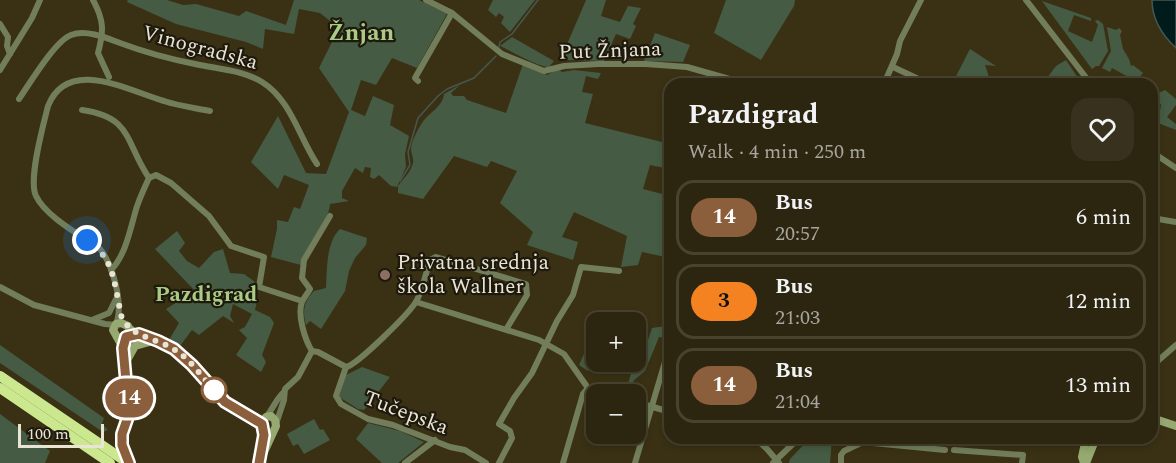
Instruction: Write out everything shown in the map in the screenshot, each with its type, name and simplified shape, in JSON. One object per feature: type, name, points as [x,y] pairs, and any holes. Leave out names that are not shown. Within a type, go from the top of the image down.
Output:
[{"type":"highway","points":[[0,376],[93,445],[110,463]]},
{"type":"highway","points":[[0,388],[93,445],[128,463]]},
{"type":"highway","points":[[128,389],[129,414],[122,434],[122,445],[128,463]]},
{"type":"highway","points":[[93,445],[122,434]]},
{"type":"highway","points":[[93,445],[99,463]]},
{"type":"street","points":[[0,70],[32,18],[40,0]]},
{"type":"street","points":[[93,0],[102,19],[102,36],[98,53],[109,77]]},
{"type":"street","name":"Put Žnjana","points":[[426,0],[452,13],[502,54],[544,71],[564,66],[646,64],[687,67],[726,78]]},
{"type":"street","points":[[887,78],[900,41],[921,0]]},
{"type":"street","points":[[1026,0],[1086,78]]},
{"type":"street","points":[[417,81],[415,78],[452,13]]},
{"type":"street","points":[[0,24],[9,38],[7,46],[10,54]]},
{"type":"street","name":"Vinogradska","points":[[19,99],[59,44],[71,34],[102,36],[173,59],[247,75],[262,82],[275,93],[296,121],[301,137],[318,164]]},
{"type":"street","points":[[892,67],[916,78]]},
{"type":"street","points":[[128,389],[117,295],[106,257],[100,249],[50,213],[36,198],[33,184],[48,106],[52,95],[66,83],[100,80],[164,101],[210,111]]},
{"type":"street","points":[[82,110],[94,111],[113,119],[123,127],[149,178]]},
{"type":"street","points":[[1158,156],[1176,168]]},
{"type":"street","points":[[111,270],[117,263],[132,227],[149,178],[156,175],[171,183],[209,216],[231,246],[264,257],[259,287],[302,301]]},
{"type":"street","points":[[330,216],[304,260],[302,278],[310,289],[302,301],[301,314],[307,343],[312,351],[345,367]]},
{"type":"street","points":[[1158,219],[1176,222]]},
{"type":"street","points":[[507,328],[527,295],[524,283],[436,257],[430,260],[416,302],[507,328],[547,344],[564,354],[586,385]]},
{"type":"street","points":[[499,463],[512,438],[510,431],[499,424],[532,373],[557,321],[573,295],[581,267],[619,271]]},
{"type":"street","points":[[0,287],[34,305],[158,341],[185,358],[225,402],[264,422],[269,431],[276,426]]},
{"type":"street","points":[[89,320],[101,318],[109,313],[117,295]]},
{"type":"street","name":"Tučepska","points":[[416,302],[362,357],[345,367],[336,396],[341,404],[368,419],[393,425],[450,447],[465,450],[486,463]]},
{"type":"street","points":[[125,362],[135,346],[158,341]]},
{"type":"street","points":[[1158,361],[1176,345]]},
{"type":"street","points":[[260,462],[264,422],[278,398],[298,377],[312,351]]},
{"type":"street","points":[[635,463],[664,365]]},
{"type":"street","points":[[563,463],[586,390]]},
{"type":"street","points":[[260,462],[276,426],[284,400],[284,392]]},
{"type":"street","points":[[646,405],[664,410]]},
{"type":"street","points":[[264,422],[273,418],[276,426]]},
{"type":"street","points":[[1158,420],[1176,426]]},
{"type":"street","points":[[405,463],[435,440]]},
{"type":"street","points":[[762,444],[776,462],[793,444]]},
{"type":"street","points":[[841,463],[844,451],[859,444]]},
{"type":"street","points":[[884,444],[945,450]]},
{"type":"street","points":[[1085,444],[1082,457],[1085,463]]},
{"type":"street","points":[[1085,463],[1093,444]]},
{"type":"street","points":[[954,450],[1023,455],[1022,463]]},
{"type":"green space","points":[[128,0],[167,0],[183,5],[196,4],[239,16],[246,11],[286,25],[294,0],[419,0],[447,14],[417,68],[392,58],[376,85],[361,80],[351,110],[365,116],[373,96],[394,105],[390,125],[409,136],[405,154],[406,167],[397,187],[391,186],[379,175],[374,179],[370,177],[371,168],[365,167],[363,173],[355,168],[342,191],[342,198],[349,201],[330,204],[326,218],[301,265],[271,257],[277,220],[288,222],[294,207],[300,209],[309,185],[284,175],[278,189],[251,162],[278,116],[306,173],[326,174],[349,112],[319,68],[339,28],[320,13],[299,9],[294,34],[265,29],[263,49],[246,42],[176,24],[127,2]]},
{"type":"green space","points":[[493,0],[535,0],[510,32],[501,23],[504,17],[499,13],[496,17],[488,10]]},
{"type":"green space","points":[[586,0],[606,0],[601,16],[620,22],[628,6],[641,8],[633,24],[636,26],[630,39],[616,34],[604,61],[566,60],[562,56]]},
{"type":"green space","points":[[726,0],[795,0],[794,6],[761,60],[714,33]]},
{"type":"green space","points":[[1042,1],[1091,18],[1091,21],[1074,15],[1068,31],[1092,42],[1098,25],[1095,21],[1098,20],[1103,24],[1108,51],[1099,66],[1092,69]]},
{"type":"green space","points":[[1107,27],[1116,30],[1119,28],[1122,31],[1120,35],[1123,49],[1131,66],[1133,65],[1143,73],[1139,78],[1130,78],[1112,68],[1110,72],[1102,68],[1111,51]]},
{"type":"green space","points":[[655,33],[690,45],[683,62],[644,61]]},
{"type":"green space","points":[[512,37],[554,61],[549,67],[544,66],[500,46]]},
{"type":"green space","points":[[970,49],[996,66],[985,65],[988,78],[955,78]]},
{"type":"green space","points":[[1066,60],[1078,78],[1047,78],[1056,66]]},
{"type":"green space","points":[[523,64],[547,75],[558,69],[562,72],[574,70],[601,73],[598,79],[586,76],[582,92],[593,94],[585,123],[664,143],[664,168],[650,165],[643,189],[664,194],[664,257],[642,252],[638,265],[621,267],[627,236],[574,212],[562,237],[578,242],[573,260],[527,245],[533,232],[500,203],[517,171],[491,161],[487,167],[454,156],[423,199],[398,193],[398,186],[413,163],[411,149],[415,136],[425,119],[441,103],[444,94],[460,85],[451,93],[453,96],[464,96],[467,100],[506,113]]},
{"type":"green space","points":[[1165,90],[1176,99],[1176,105],[1167,117],[1176,124],[1176,130],[1158,123],[1161,105],[1158,101],[1158,93]]},
{"type":"green space","points":[[340,229],[367,238],[366,245],[355,258],[349,271],[345,291],[321,329],[310,321],[306,325],[304,311],[306,302],[314,291],[326,288],[330,249]]},
{"type":"green space","points":[[177,231],[185,243],[179,251],[187,261],[199,268],[214,252],[223,249],[230,273],[244,274],[255,282],[250,297],[257,301],[255,310],[270,317],[274,323],[262,355],[266,362],[261,372],[236,355],[247,338],[239,330],[245,327],[252,314],[233,304],[230,316],[234,323],[223,316],[199,335],[192,330],[180,346],[169,340],[179,323],[166,309],[195,291],[155,249]]},
{"type":"green space","points":[[664,326],[664,338],[659,337],[646,369],[646,344],[652,328]]},
{"type":"green space","points":[[0,345],[104,418],[102,424],[108,430],[103,432],[0,363]]},
{"type":"green space","points":[[586,349],[586,370],[579,365]]},
{"type":"green space","points":[[362,367],[390,377],[364,410],[358,409],[339,397],[346,375]]},
{"type":"green space","points":[[631,372],[644,372],[633,381],[636,384],[628,384]]},
{"type":"green space","points":[[0,414],[50,451],[45,463],[0,463]]},
{"type":"green space","points":[[314,419],[320,430],[323,429],[330,440],[304,454],[298,444],[293,446],[287,434]]},
{"type":"green space","points":[[368,423],[400,431],[424,442],[398,463],[382,463],[356,439]]},
{"type":"green space","points":[[804,444],[832,444],[830,463],[789,463]]},
{"type":"water","points":[[1152,0],[1176,0],[1176,48],[1159,27]]},
{"type":"waterway","points":[[499,47],[500,42],[512,34],[538,0]]},
{"type":"waterway","points":[[400,181],[410,165],[408,152],[418,118],[438,96],[447,89],[474,78],[496,56]]},
{"type":"bus line","name":"14","points":[[129,463],[122,445],[122,434],[129,414],[123,348],[126,337],[139,334],[174,349],[192,365],[225,402],[262,424],[264,435],[259,463]]},
{"type":"place","name":"Privatna srednja škola Wallner","points":[[385,275]]},
{"type":"district","name":"Žnjan","points":[[361,33]]},
{"type":"district","name":"Pazdigrad","points":[[206,294]]},
{"type":"route","points":[[87,240],[100,249],[110,265],[119,313],[123,321],[132,331],[162,342],[179,353],[214,390]]}]
